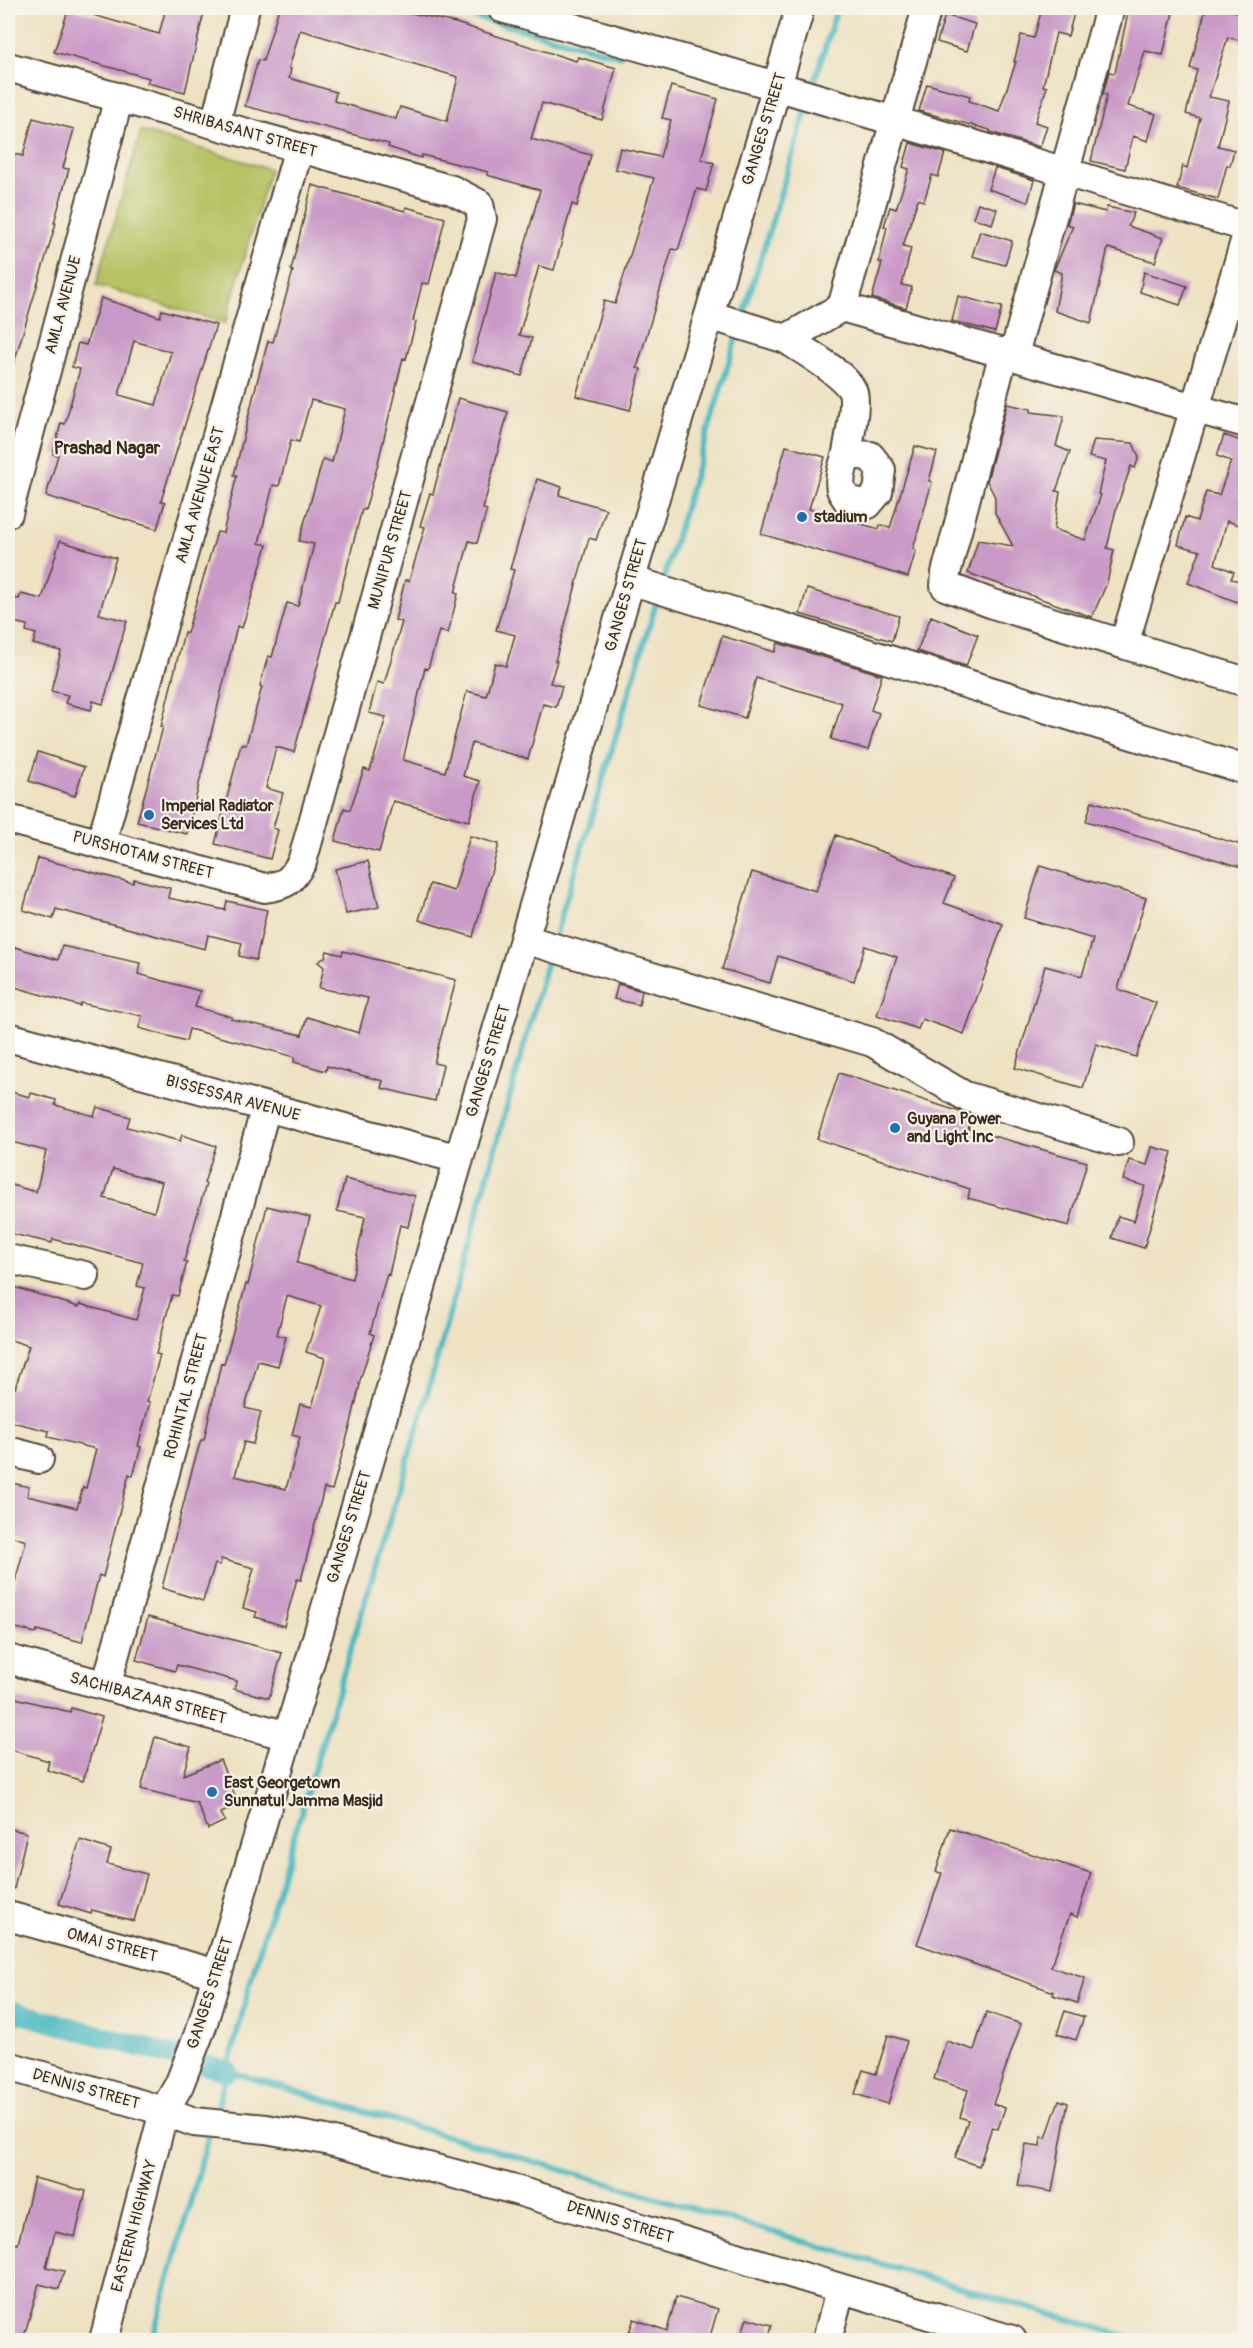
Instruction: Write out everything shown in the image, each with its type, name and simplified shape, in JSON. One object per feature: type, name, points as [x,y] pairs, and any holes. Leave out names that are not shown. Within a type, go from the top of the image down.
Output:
[{"type":"street","points":[[215,124],[245,8]]},
{"type":"street","name":"GANGES STREET","points":[[164,2111],[179,2085],[202,2026],[459,1159],[534,942],[651,586],[730,322],[777,85],[800,8]]},
{"type":"street","points":[[786,339],[842,307],[897,121],[927,8]]},
{"type":"street","points":[[1110,8],[1016,347],[1006,353],[946,573],[945,585],[993,604],[1245,682]]},
{"type":"street","points":[[510,9],[777,85],[1245,227]]},
{"type":"street","name":"SHRIBASANT STREET","points":[[8,68],[452,190],[479,204]]},
{"type":"street","name":"AMLA AVENUE","points":[[8,513],[119,97]]},
{"type":"street","name":"AMLA AVENUE EAST","points":[[101,843],[299,148]]},
{"type":"street","name":"MUNIPUR STREET","points":[[279,886],[292,879],[302,862],[477,240],[482,219],[479,204]]},
{"type":"street","points":[[1124,644],[1245,238]]},
{"type":"street","points":[[842,307],[1245,423]]},
{"type":"street","points":[[730,322],[786,339],[850,386],[855,394],[856,403],[847,454]]},
{"type":"street","points":[[651,586],[1245,770]]},
{"type":"street","name":"PURSHOTAM STREET","points":[[9,825],[101,843],[265,888],[279,886]]},
{"type":"street","points":[[534,942],[872,1042],[965,1096],[1119,1142]]},
{"type":"street","name":"BISSESSAR AVENUE","points":[[8,1037],[459,1159]]},
{"type":"street","name":"ROHINTAL STREET","points":[[106,1686],[266,1107]]},
{"type":"street","points":[[8,1258],[85,1276]]},
{"type":"street","points":[[8,1451],[39,1459]]},
{"type":"street","name":"SACHIBAZAAR STREET","points":[[8,1659],[288,1736]]},
{"type":"street","name":"OMAI STREET","points":[[8,1916],[217,1974]]},
{"type":"street","name":"DENNIS STREET","points":[[8,2066],[164,2111],[194,2122],[302,2135],[515,2190],[840,2290],[1012,2340]]},
{"type":"street","name":"EASTERN HIGHWAY","points":[[104,2340],[164,2111]]},
{"type":"street","points":[[829,2335],[840,2290]]},
{"type":"green space","points":[[141,131],[270,169],[225,323],[96,285]]},
{"type":"building","points":[[69,8],[159,34],[166,8],[205,8],[185,92],[147,83],[149,78],[54,52]]},
{"type":"building","points":[[279,8],[356,8],[374,12],[375,8],[390,8],[456,23],[576,61],[578,57],[616,68],[602,120],[542,103],[531,139],[591,155],[577,206],[572,204],[554,270],[539,266],[519,335],[532,338],[522,376],[472,362],[496,272],[516,278],[540,190],[487,175],[488,172],[422,155],[421,158],[388,147],[389,144],[245,106],[258,60],[263,61]],"holes":[[[300,30],[458,77],[447,121],[400,107],[396,119],[334,101],[336,92],[289,78],[291,69],[289,68]]]},
{"type":"building","points":[[1042,8],[1074,13],[1068,36],[1056,33],[1043,86],[1047,87],[1035,122],[1047,126],[1040,147],[990,132],[990,130],[919,111],[927,84],[970,96],[969,101],[999,111],[1016,62],[1014,62],[1021,35],[1034,38]]},
{"type":"building","points":[[1129,8],[1174,8],[1163,55],[1145,51],[1128,106],[1156,114],[1148,141],[1133,136],[1125,169],[1091,161],[1107,95],[1103,94],[1109,72],[1115,73]]},
{"type":"building","points":[[1206,8],[1221,8],[1245,14],[1245,42],[1228,37],[1209,97],[1229,101],[1218,146],[1234,150],[1230,166],[1227,165],[1218,199],[1177,188],[1183,166],[1187,168],[1200,118],[1186,114],[1197,70],[1190,68]]},
{"type":"building","points":[[945,15],[975,24],[967,51],[937,42]]},
{"type":"building","points":[[671,86],[718,99],[701,159],[714,163],[706,191],[697,189],[678,250],[672,249],[637,368],[641,369],[630,410],[576,396],[604,301],[615,304],[654,178],[615,169],[620,148],[660,157],[671,120],[662,118]]},
{"type":"building","points":[[33,118],[74,129],[63,168],[69,169],[54,223],[56,223],[12,369],[8,368],[8,216],[14,192],[8,191],[8,177],[14,154],[23,156]]},
{"type":"building","points":[[910,143],[945,153],[938,177],[932,175],[924,201],[918,199],[903,246],[911,248],[902,285],[912,287],[906,308],[872,298],[882,263],[879,262],[887,227],[884,226],[890,207],[896,209],[909,169],[903,167]]},
{"type":"building","points":[[995,168],[1034,180],[1028,202],[988,189]]},
{"type":"building","points":[[312,185],[405,211],[406,207],[445,218],[429,284],[422,283],[413,321],[416,322],[406,359],[403,358],[377,467],[365,510],[362,509],[338,602],[335,602],[294,752],[276,747],[266,788],[283,793],[273,828],[278,830],[270,859],[215,844],[241,744],[246,745],[268,656],[272,657],[287,603],[298,606],[314,544],[299,541],[323,459],[332,462],[345,409],[311,400],[299,442],[291,440],[279,486],[273,485],[259,543],[267,545],[242,628],[237,626],[187,834],[137,822],[163,727],[161,727],[184,632],[187,633],[217,532],[223,533],[237,475],[234,475],[256,386],[268,341],[273,342],[293,271],[291,270]]},
{"type":"building","points":[[978,203],[997,209],[992,224],[973,218]]},
{"type":"building","points":[[1073,204],[1106,212],[1107,207],[1134,213],[1128,226],[1163,238],[1155,262],[1108,248],[1091,323],[1055,311],[1062,273],[1054,270],[1073,226],[1067,224]]},
{"type":"building","points":[[980,231],[1012,241],[1005,265],[972,256]]},
{"type":"building","points":[[1144,272],[1187,286],[1180,305],[1140,292]]},
{"type":"building","points":[[958,296],[1002,307],[995,332],[952,321]]},
{"type":"building","points":[[101,298],[160,317],[162,310],[216,325],[161,501],[165,502],[157,529],[46,496],[58,455],[53,454],[61,423],[65,424],[80,369],[72,367],[78,343],[86,345]],"holes":[[[134,341],[171,352],[156,405],[119,395]]]},
{"type":"building","points":[[458,398],[508,412],[483,509],[487,510],[477,543],[469,541],[455,593],[458,594],[448,633],[439,631],[428,669],[425,668],[403,760],[445,772],[467,691],[486,696],[495,663],[506,666],[515,635],[496,630],[514,570],[510,569],[537,479],[562,487],[559,495],[606,509],[596,540],[589,538],[555,661],[557,661],[550,683],[562,686],[556,707],[543,704],[528,759],[472,743],[463,776],[480,781],[469,821],[393,801],[379,852],[335,841],[344,808],[350,810],[364,769],[370,771],[386,717],[369,713],[377,682],[384,684],[402,622],[395,620],[405,580],[409,581],[425,527],[420,526],[430,493],[433,494]]},
{"type":"building","points":[[1007,404],[1031,409],[1031,412],[1064,416],[1056,446],[1070,452],[1056,491],[1060,492],[1054,529],[1085,540],[1101,495],[1098,494],[1106,461],[1089,457],[1094,440],[1133,443],[1139,457],[1135,468],[1131,466],[1116,509],[1107,548],[1114,550],[1107,583],[1092,617],[968,573],[978,540],[1013,546],[995,513],[995,497],[987,481]]},
{"type":"building","points":[[1224,435],[1238,440],[1245,439],[1245,505],[1239,525],[1227,521],[1215,564],[1234,572],[1231,579],[1245,582],[1245,605],[1188,583],[1200,551],[1178,545],[1185,517],[1197,521],[1206,492],[1219,495],[1231,461],[1217,456]]},
{"type":"building","name":"stadium","points":[[786,446],[825,457],[809,509],[879,529],[880,525],[890,528],[915,446],[937,452],[929,481],[932,482],[913,549],[916,550],[908,577],[761,534]]},
{"type":"building","points":[[60,541],[116,558],[99,614],[127,621],[103,704],[93,701],[91,710],[65,703],[68,695],[51,691],[61,651],[33,644],[36,634],[26,631],[27,625],[13,622],[15,615],[9,614],[13,598],[19,599],[21,594],[42,599]]},
{"type":"building","points":[[807,589],[899,616],[892,641],[800,614]]},
{"type":"building","points":[[931,616],[978,635],[966,666],[917,651]]},
{"type":"building","points":[[722,636],[775,652],[778,643],[882,675],[871,710],[879,713],[868,750],[831,739],[842,703],[756,678],[745,718],[701,705]]},
{"type":"building","points":[[38,752],[84,767],[75,796],[29,781]]},
{"type":"building","points":[[1092,801],[1245,846],[1245,868],[1086,821]]},
{"type":"building","points":[[836,835],[954,878],[944,903],[1003,924],[964,1034],[922,1019],[918,1029],[877,1015],[897,957],[865,946],[854,981],[778,956],[770,983],[722,969],[752,872],[816,891]]},
{"type":"building","points":[[470,836],[499,844],[473,937],[419,920],[430,884],[454,891]]},
{"type":"building","points":[[38,858],[133,883],[134,879],[170,888],[168,898],[225,910],[227,901],[267,910],[256,960],[239,956],[242,943],[208,935],[205,949],[56,909],[53,919],[23,910]]},
{"type":"building","points":[[368,861],[379,907],[346,914],[335,869]]},
{"type":"building","points":[[1040,866],[1146,898],[1118,989],[1156,1003],[1136,1057],[1096,1044],[1083,1088],[1015,1068],[1045,966],[1082,976],[1093,939],[1024,918]]},
{"type":"building","points":[[62,946],[140,963],[138,974],[200,991],[195,1007],[232,1017],[231,1019],[302,1035],[307,1017],[359,1033],[368,998],[319,988],[324,967],[318,962],[325,957],[327,951],[342,955],[343,951],[456,980],[434,1063],[443,1065],[435,1101],[381,1088],[383,1081],[327,1066],[326,1071],[294,1062],[295,1057],[189,1029],[186,1041],[139,1028],[142,1016],[81,1003],[80,1006],[8,985],[8,973],[15,947],[58,960]]},
{"type":"building","points":[[618,984],[642,991],[639,1005],[614,999]]},
{"type":"building","points":[[839,1073],[973,1116],[968,1129],[1087,1162],[1069,1226],[968,1198],[970,1189],[817,1139]]},
{"type":"building","points":[[8,1091],[30,1097],[31,1093],[56,1100],[55,1105],[94,1116],[97,1107],[130,1117],[127,1127],[180,1141],[182,1135],[216,1146],[184,1261],[187,1262],[178,1296],[172,1295],[156,1354],[160,1355],[147,1402],[150,1402],[138,1446],[141,1447],[133,1476],[129,1474],[103,1577],[99,1575],[82,1642],[37,1630],[36,1633],[8,1626],[8,1608],[26,1541],[8,1535],[8,1482],[29,1487],[27,1496],[77,1508],[83,1487],[86,1488],[96,1449],[48,1437],[49,1431],[8,1421],[8,1386],[15,1388],[29,1346],[8,1339],[8,1285],[79,1307],[80,1304],[136,1320],[145,1288],[137,1286],[143,1263],[53,1239],[52,1243],[8,1233],[8,1184],[36,1192],[46,1151],[8,1141]],"holes":[[[113,1169],[162,1182],[154,1212],[104,1198]]]},
{"type":"building","points":[[1152,1147],[1172,1152],[1144,1248],[1112,1238],[1118,1216],[1134,1221],[1145,1186],[1123,1180],[1129,1160],[1147,1165]]},
{"type":"building","points":[[345,1179],[415,1196],[408,1227],[400,1225],[389,1275],[387,1274],[370,1333],[374,1335],[332,1490],[324,1488],[301,1580],[297,1579],[284,1626],[255,1617],[257,1612],[243,1608],[254,1568],[221,1559],[220,1565],[215,1564],[203,1601],[162,1588],[192,1470],[201,1440],[204,1440],[221,1363],[224,1364],[246,1284],[248,1285],[267,1206],[310,1217],[297,1263],[352,1279],[365,1217],[337,1211]],"holes":[[[287,1296],[321,1306],[306,1352],[325,1358],[312,1407],[300,1404],[292,1435],[300,1437],[286,1489],[235,1476],[244,1442],[253,1444],[261,1412],[245,1408],[258,1361],[278,1366],[286,1337],[277,1335]]]},
{"type":"building","points":[[148,1617],[282,1653],[269,1698],[234,1689],[237,1681],[177,1665],[175,1671],[136,1660]]},
{"type":"building","points":[[8,1696],[70,1712],[71,1708],[102,1717],[83,1781],[47,1770],[49,1761],[8,1749]]},
{"type":"building","points":[[155,1737],[191,1747],[183,1775],[220,1760],[239,1805],[221,1813],[225,1821],[208,1829],[197,1803],[141,1789]]},
{"type":"building","points":[[8,1828],[27,1833],[14,1889],[8,1888]]},
{"type":"building","points":[[950,1828],[1091,1873],[1077,1917],[1070,1914],[1051,1967],[1085,1978],[1077,2003],[1053,1995],[1054,1992],[917,1944],[942,1873],[936,1872]]},
{"type":"building","points":[[80,1840],[111,1850],[107,1864],[147,1874],[134,1921],[92,1910],[91,1914],[59,1904]]},
{"type":"building","points":[[1065,2011],[1084,2017],[1076,2040],[1057,2034]]},
{"type":"building","points":[[986,2012],[1021,2024],[993,2104],[1005,2108],[998,2129],[992,2127],[979,2166],[955,2158],[968,2120],[960,2117],[968,2090],[934,2079],[946,2041],[974,2050]]},
{"type":"building","points":[[888,2035],[907,2041],[888,2104],[855,2094],[863,2070],[876,2074]]},
{"type":"building","points":[[1059,2100],[1068,2103],[1052,2192],[1018,2186],[1026,2144],[1040,2146],[1041,2137],[1046,2138]]},
{"type":"building","points":[[34,2178],[86,2191],[75,2237],[55,2232],[46,2267],[64,2271],[59,2289],[39,2284],[23,2340],[8,2340],[8,2241],[18,2244]]},
{"type":"building","points":[[676,2297],[718,2309],[709,2340],[626,2340],[634,2319],[667,2331]]},
{"type":"building","points":[[747,2318],[772,2325],[768,2340],[740,2340]]},
{"type":"waterway","points":[[442,8],[620,56]]},
{"type":"waterway","points":[[812,90],[837,8]]},
{"type":"waterway","points":[[743,317],[808,103]]},
{"type":"waterway","points":[[663,581],[738,332]]},
{"type":"waterway","points":[[554,940],[658,597]]},
{"type":"waterway","points":[[215,2116],[255,1965],[419,1423],[549,955]]},
{"type":"waterway","points":[[8,2010],[227,2071]]},
{"type":"waterway","points":[[227,2071],[1138,2340]]},
{"type":"waterway","points":[[152,2340],[210,2131]]},
{"type":"place","name":"stadium","points":[[802,517]]},
{"type":"place","name":"Imperial Radiator Services Ltd","points":[[149,815]]},
{"type":"place","name":"Guyana Power and Light Inc","points":[[895,1128]]},
{"type":"place","name":"East Georgetown Sunnatul Jamma Masjid","points":[[212,1792]]},
{"type":"district","name":"Prashad Nagar","points":[[107,448]]}]
